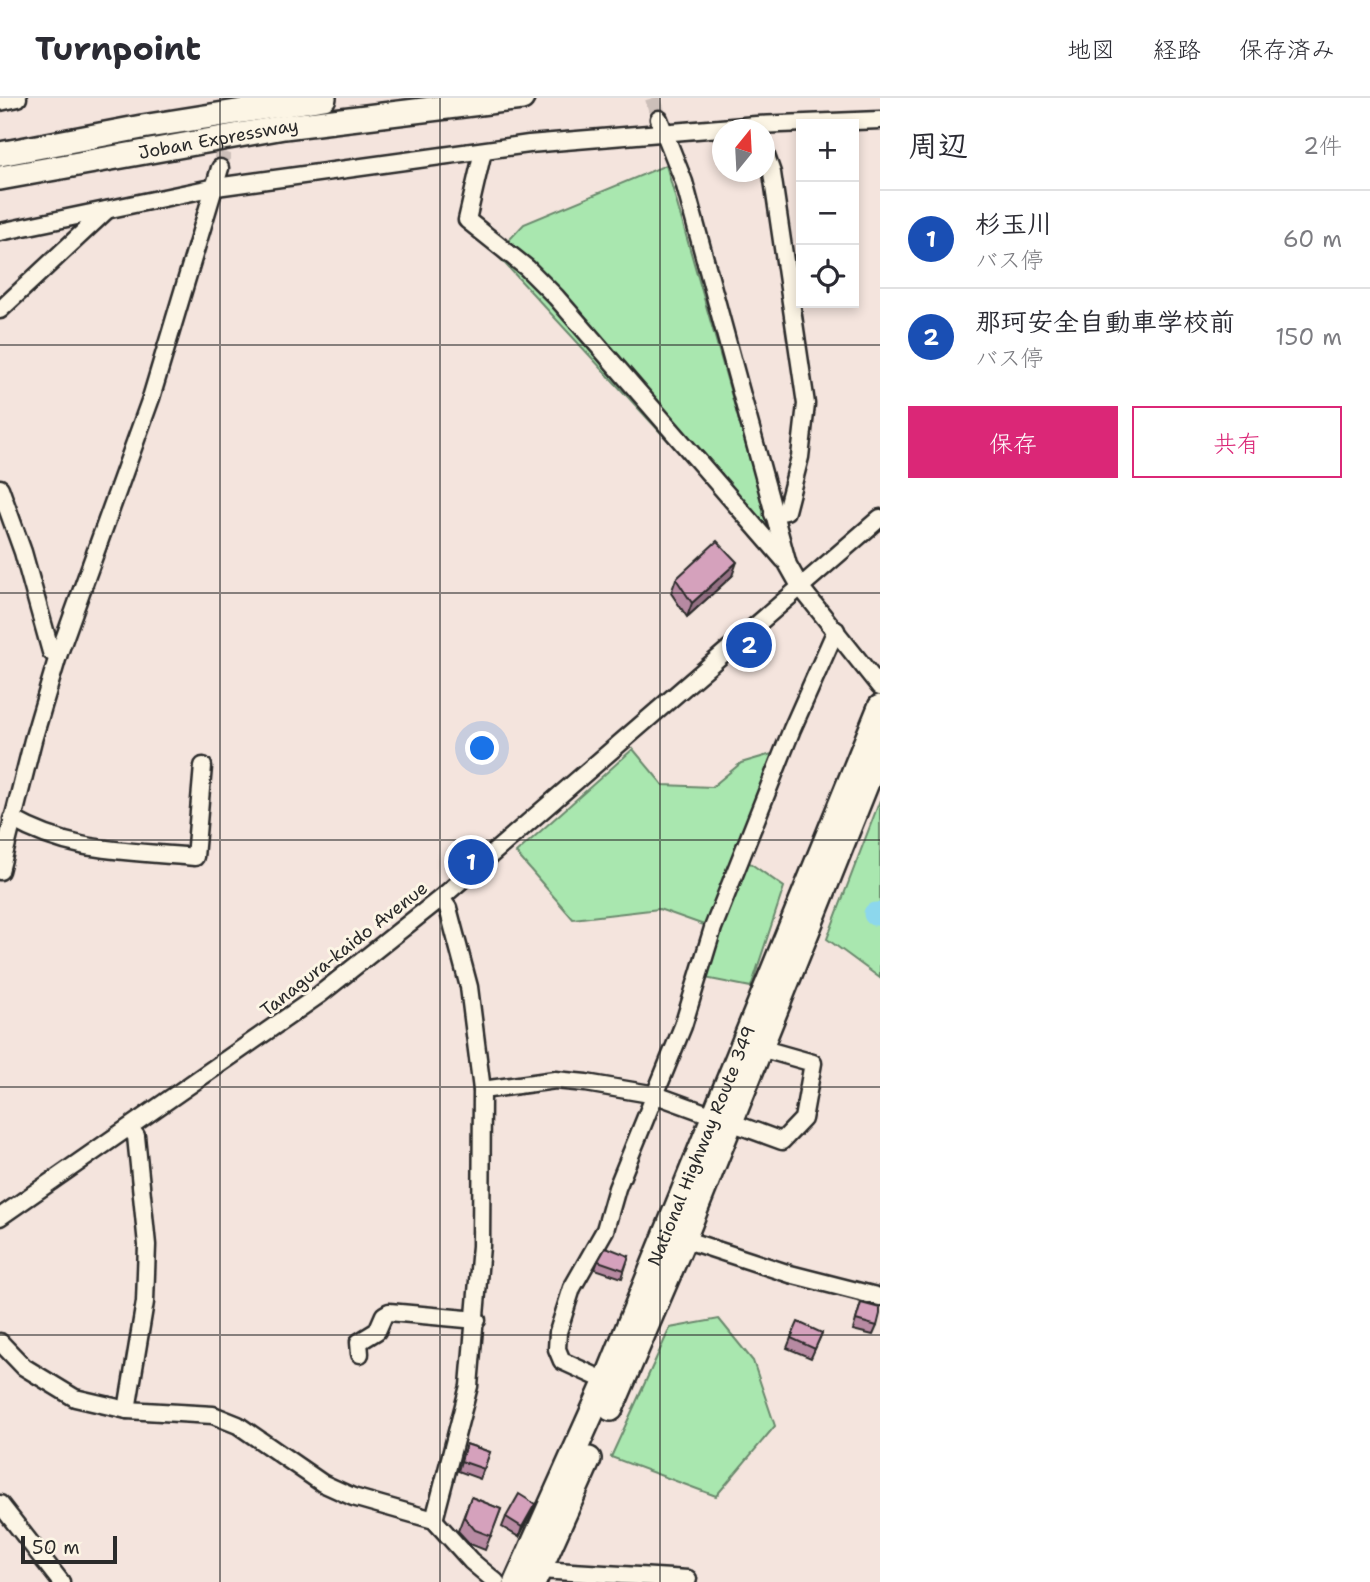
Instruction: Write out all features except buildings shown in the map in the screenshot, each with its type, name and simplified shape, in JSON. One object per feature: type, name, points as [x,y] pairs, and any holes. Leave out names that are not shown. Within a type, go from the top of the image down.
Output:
[{"type":"highway","name":"Joban Expressway","points":[[0,154],[142,127],[324,98]]},
{"type":"highway","name":"Joban Expressway","points":[[0,178],[285,127],[522,98]]},
{"type":"highway","name":"National Highway Route 349","points":[[536,1576],[722,1119],[880,707]]},
{"type":"highway","name":"National Highway Route 349","points":[[722,1119],[760,1048],[880,750]]},
{"type":"highway","name":"National Highway Route 349","points":[[516,1582],[606,1381],[675,1236]]},
{"type":"street","points":[[0,102],[18,98]]},
{"type":"street","points":[[659,119],[684,183],[732,350],[788,565]]},
{"type":"street","points":[[775,126],[880,120]]},
{"type":"street","points":[[0,232],[216,187],[603,137],[712,131]]},
{"type":"street","points":[[483,151],[467,220],[527,268],[556,296],[788,565],[801,588],[880,687]]},
{"type":"street","points":[[0,871],[58,656],[151,398],[220,168]]},
{"type":"street","points":[[773,182],[806,404],[800,457],[786,511],[773,514]]},
{"type":"street","points":[[0,310],[109,208]]},
{"type":"street","points":[[0,488],[23,552],[51,652],[58,656]]},
{"type":"street","name":"Tanagura-kaido Avenue","points":[[0,1217],[319,995],[442,898],[880,518]]},
{"type":"street","points":[[606,1381],[562,1360],[557,1349],[558,1332],[572,1288],[605,1230],[617,1188],[683,1026],[713,928],[792,729],[836,630]]},
{"type":"street","points":[[12,819],[43,836],[80,847],[195,857],[203,766]]},
{"type":"street","points":[[434,1520],[469,1386],[477,1320],[481,1246],[482,1090],[469,987],[448,908],[442,898]]},
{"type":"street","points":[[482,1090],[555,1080],[656,1095],[782,1141],[803,1119],[813,1063],[760,1048]]},
{"type":"street","points":[[127,1410],[145,1302],[147,1245],[136,1136],[130,1129]]},
{"type":"street","points":[[675,1236],[790,1274],[880,1297]]},
{"type":"street","points":[[360,1354],[359,1342],[377,1331],[384,1315],[389,1312],[477,1320]]},
{"type":"street","points":[[0,1342],[24,1367],[44,1382],[75,1398],[127,1410],[213,1415],[238,1425],[322,1483],[353,1497],[434,1520],[471,1562],[496,1582]]},
{"type":"street","points":[[0,1504],[61,1582]]},
{"type":"street","points":[[536,1576],[688,1579]]},
{"type":"green space","points":[[666,165],[772,537],[766,547],[496,254],[524,224]]},
{"type":"green space","points":[[633,749],[663,785],[712,787],[741,763],[775,753],[737,854],[784,887],[751,987],[705,978],[718,930],[659,909],[573,919],[516,853]]},
{"type":"green space","points":[[880,800],[880,978],[827,939]]},
{"type":"green space","points":[[719,1319],[753,1361],[775,1426],[716,1496],[611,1457],[670,1328]]},
{"type":"waterway","points":[[875,914],[880,914]]},
{"type":"tunnel","points":[[220,168],[234,98]]},
{"type":"tunnel","points":[[653,98],[659,119]]},
{"type":"place","name":"那珂安全自動車学校前","points":[[749,645]]},
{"type":"place","name":"杉玉川","points":[[471,862]]}]
